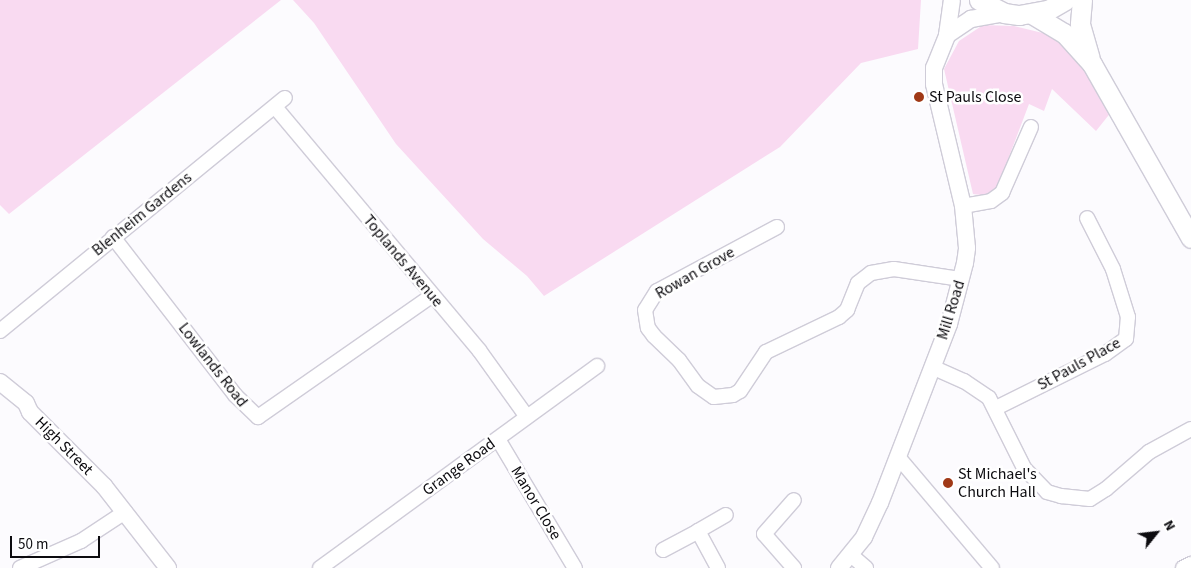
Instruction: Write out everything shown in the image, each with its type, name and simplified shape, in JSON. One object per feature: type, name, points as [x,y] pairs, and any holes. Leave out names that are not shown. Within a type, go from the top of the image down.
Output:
[{"type":"main road","points":[[979,0],[1004,13],[1032,14],[1048,10],[1065,0]]},
{"type":"main road","points":[[1082,0],[1080,24],[1092,64]]},
{"type":"main road","points":[[1032,14],[1064,33],[1092,64],[1191,238]]},
{"type":"street","name":"Mill Road","points":[[839,568],[864,537],[899,458],[949,324],[961,279],[967,248],[963,206],[934,84],[934,68],[947,35],[952,0]]},
{"type":"street","points":[[947,35],[970,19],[1004,13]]},
{"type":"street","name":"Blenheim Gardens","points":[[0,331],[113,237],[280,103]]},
{"type":"street","name":"Toplands Avenue","points":[[280,103],[479,350],[527,417]]},
{"type":"street","points":[[963,206],[991,201],[1002,193],[1031,126]]},
{"type":"street","name":"St Pauls Place","points":[[996,408],[1105,354],[1126,339],[1129,323],[1113,270],[1087,218]]},
{"type":"street","name":"Rowan Grove","points":[[777,227],[657,291],[645,310],[648,328],[654,336],[679,360],[698,386],[714,397],[733,396],[740,391],[766,352],[840,317],[847,310],[858,283],[871,273],[894,269],[961,279]]},
{"type":"street","name":"Lowlands Road","points":[[113,237],[236,395],[258,417],[433,295]]},
{"type":"street","name":"Grange Road","points":[[320,568],[597,366]]},
{"type":"street","points":[[932,367],[977,388],[996,408],[1034,480],[1047,492],[1075,499],[1090,499],[1106,489],[1149,452],[1191,429]]},
{"type":"street","name":"High Street","points":[[0,382],[26,403],[30,412],[126,512],[168,568]]},
{"type":"street","name":"Manor Close","points":[[498,439],[575,568]]},
{"type":"street","points":[[899,458],[992,568]]},
{"type":"street","points":[[794,500],[764,534],[794,568]]},
{"type":"street","points":[[20,568],[81,541],[126,512]]},
{"type":"street","points":[[663,550],[726,515]]},
{"type":"street","points":[[698,530],[718,568]]},
{"type":"street","points":[[851,555],[866,568]]},
{"type":"street","points":[[1183,568],[1191,564]]},
{"type":"shaded area","points":[[0,0],[281,0],[9,214],[0,205]]},
{"type":"shaded area","points":[[293,0],[921,0],[918,49],[861,63],[780,147],[544,296],[527,276],[483,239],[396,144],[314,23]]},
{"type":"shaded area","points":[[983,25],[1014,26],[1055,36],[1079,63],[1112,111],[1096,131],[1052,89],[1044,111],[1029,104],[996,191],[988,196],[973,194],[944,69],[959,41]]},
{"type":"place","name":"St Pauls Close","points":[[919,97]]},
{"type":"place","name":"St Michael's Church Hall","points":[[948,483]]}]
